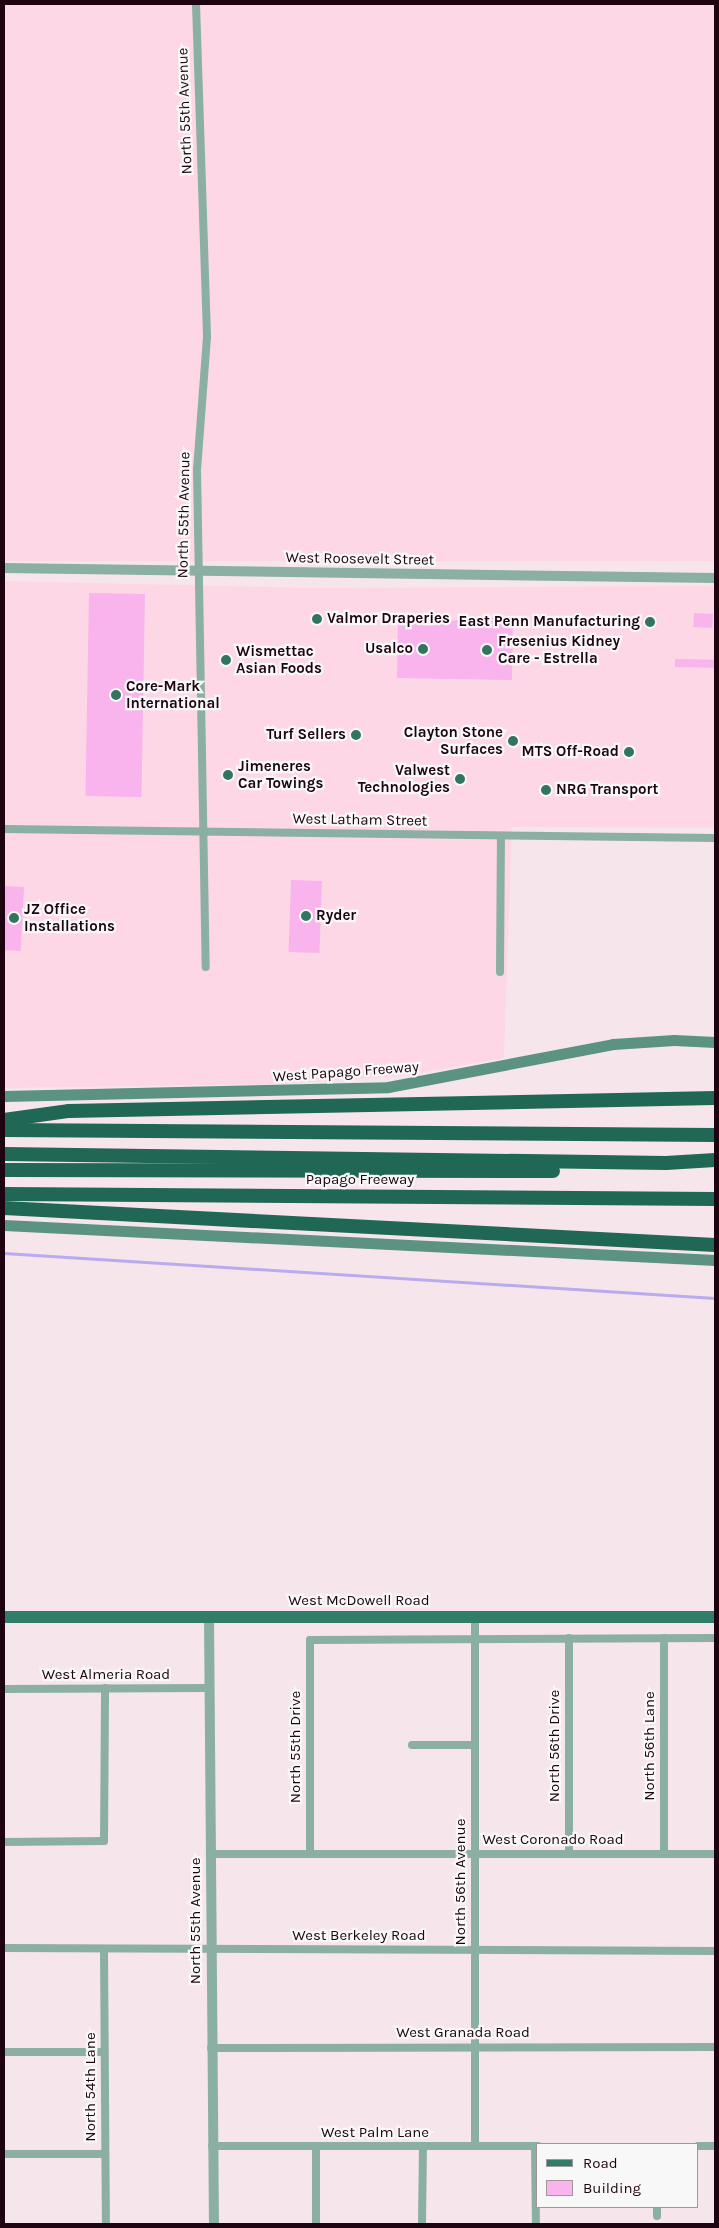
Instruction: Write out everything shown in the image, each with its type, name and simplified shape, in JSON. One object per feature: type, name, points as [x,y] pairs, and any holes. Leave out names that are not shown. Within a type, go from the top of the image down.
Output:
[{"type":"highway","points":[[4,1120],[69,1111],[715,1098]]},
{"type":"highway","points":[[4,1130],[715,1135]]},
{"type":"highway","points":[[4,1154],[715,1168]]},
{"type":"highway","points":[[4,1170],[655,1166],[715,1160]]},
{"type":"highway","name":"Papago Freeway","points":[[4,1194],[715,1201]]},
{"type":"highway","points":[[4,1208],[715,1245]]},
{"type":"main road","name":"West Papago Freeway","points":[[4,1096],[388,1088],[613,1044],[674,1040],[715,1042]]},
{"type":"main road","points":[[4,1226],[715,1260]]},
{"type":"main road","name":"West McDowell Road","points":[[4,1617],[715,1617]]},
{"type":"street","name":"North 55th Avenue","points":[[196,4],[207,337],[197,469],[206,967]]},
{"type":"street","name":"West Roosevelt Street","points":[[4,568],[715,578]]},
{"type":"street","name":"West Latham Street","points":[[4,829],[715,838]]},
{"type":"street","points":[[500,972],[502,836]]},
{"type":"street","name":"North 55th Avenue","points":[[209,1617],[210,1951],[214,2224]]},
{"type":"street","name":"North 56th Avenue","points":[[475,1617],[475,2146]]},
{"type":"street","points":[[475,1638],[715,1638]]},
{"type":"street","name":"North 55th Drive","points":[[310,1854],[310,1640],[475,1638]]},
{"type":"street","name":"North 56th Drive","points":[[569,1638],[569,1854]]},
{"type":"street","name":"North 56th Lane","points":[[664,1638],[664,1854]]},
{"type":"street","points":[[4,1842],[104,1842],[105,1688]]},
{"type":"street","name":"West Almeria Road","points":[[4,1689],[209,1688]]},
{"type":"street","points":[[412,1745],[474,1745]]},
{"type":"street","name":"West Coronado Road","points":[[211,1854],[715,1854]]},
{"type":"street","name":"West Berkeley Road","points":[[4,1948],[210,1951],[475,1949],[715,1951]]},
{"type":"street","name":"North 54th Lane","points":[[104,1949],[106,2224]]},
{"type":"street","name":"West Granada Road","points":[[211,2048],[715,2047]]},
{"type":"street","points":[[4,2052],[104,2052]]},
{"type":"street","name":"West Palm Lane","points":[[212,2146],[536,2146]]},
{"type":"street","points":[[316,2146],[316,2224]]},
{"type":"street","points":[[422,2224],[423,2146]]},
{"type":"street","points":[[536,2146],[536,2224]]},
{"type":"street","points":[[699,2146],[715,2146]]},
{"type":"street","points":[[4,2154],[105,2154]]},
{"type":"street","points":[[657,2208],[657,2216]]},
{"type":"shaded area","points":[[4,4],[715,4],[715,561],[4,561]]},
{"type":"shaded area","points":[[4,581],[316,588],[715,586],[715,828],[512,827],[504,1058],[401,1076],[280,1084],[4,1088]]},
{"type":"building","name":"Core-Mark International","points":[[89,593],[145,594],[141,797],[85,796]]},
{"type":"building","points":[[694,613],[713,614],[712,628],[693,627]]},
{"type":"building","points":[[408,616],[440,617],[449,621],[503,617],[513,621],[512,680],[397,678],[398,620]]},
{"type":"building","points":[[675,659],[715,660],[715,668],[675,667]]},
{"type":"building","name":"Ryder","points":[[291,880],[322,881],[319,953],[288,952]]},
{"type":"building","name":"JZ Office Installations","points":[[4,886],[24,887],[21,951],[4,950]]},
{"type":"waterway","points":[[4,1253],[715,1298]]},
{"type":"place","name":"Valmor Draperies","points":[[317,619]]},
{"type":"place","name":"East Penn Manufacturing","points":[[650,622]]},
{"type":"place","name":"Usalco","points":[[423,649]]},
{"type":"place","name":"Fresenius Kidney Care - Estrella","points":[[487,650]]},
{"type":"place","name":"Wismettac Asian Foods","points":[[226,660]]},
{"type":"place","name":"Core-Mark International","points":[[116,695]]},
{"type":"place","name":"Turf Sellers","points":[[356,735]]},
{"type":"place","name":"Clayton Stone Surfaces","points":[[513,741]]},
{"type":"place","name":"MTS Off-Road","points":[[629,752]]},
{"type":"place","name":"Jimeneres Car Towings","points":[[228,775]]},
{"type":"place","name":"Valwest Technologies","points":[[460,779]]},
{"type":"place","name":"NRG Transport","points":[[546,790]]},
{"type":"place","name":"Ryder","points":[[306,916]]},
{"type":"place","name":"JZ Office Installations","points":[[14,918]]}]
